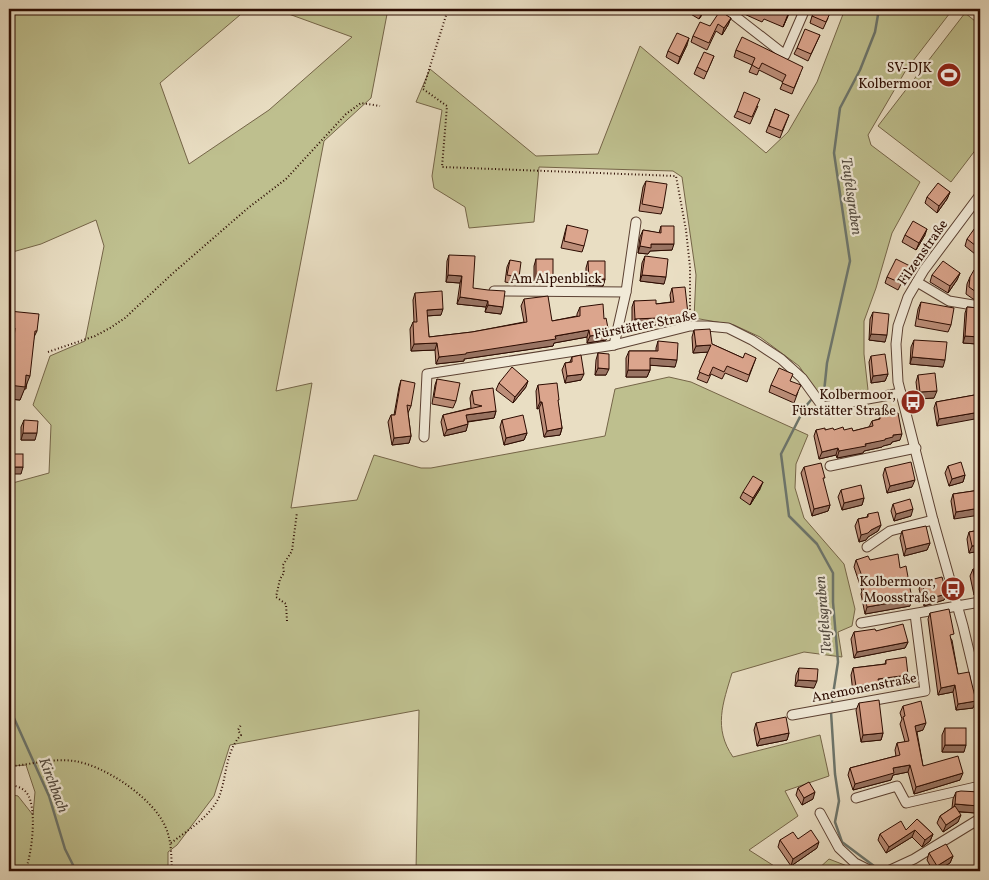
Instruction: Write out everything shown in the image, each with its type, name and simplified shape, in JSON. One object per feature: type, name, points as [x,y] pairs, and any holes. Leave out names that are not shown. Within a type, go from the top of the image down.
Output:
[{"type":"street","points":[[726,9],[785,56],[805,9]]},
{"type":"street","name":"Filzenstraße","points":[[980,195],[977,206],[916,282],[908,297],[898,326],[896,344],[896,366],[901,393],[933,520],[976,676],[980,708]]},
{"type":"street","points":[[614,345],[626,292],[636,222]]},
{"type":"street","points":[[916,282],[949,301],[979,306]]},
{"type":"street","name":"Am Alpenblick","points":[[486,291],[626,292]]},
{"type":"street","name":"Fürstätter Straße","points":[[424,437],[427,374],[614,345],[690,326],[728,328],[752,340],[781,359],[802,378],[823,408],[901,393]]},
{"type":"street","points":[[830,466],[916,448]]},
{"type":"street","points":[[867,547],[890,531],[933,520]]},
{"type":"street","points":[[861,623],[980,602]]},
{"type":"street","name":"Anemonenstraße","points":[[792,716],[925,692],[915,614]]},
{"type":"street","points":[[856,798],[897,786],[906,803],[980,786]]},
{"type":"street","points":[[820,813],[839,848],[855,863],[871,871]]},
{"type":"street","points":[[888,871],[914,859],[976,821],[980,821]]},
{"type":"path","points":[[448,9],[423,90],[447,106],[442,167],[676,176],[686,230],[690,267],[690,326]]},
{"type":"path","points":[[48,352],[95,336],[125,318],[248,208],[286,179],[346,114],[361,104],[380,106]]},
{"type":"path","points":[[287,621],[286,604],[276,597],[280,579],[284,573],[283,565],[292,551],[297,512]]},
{"type":"path","points":[[171,842],[199,822],[218,797],[231,749],[241,735],[238,730],[241,725]]},
{"type":"path","points":[[9,764],[13,766],[61,760],[85,763],[98,768],[130,787],[142,797],[165,824],[171,842],[172,871]]},
{"type":"path","points":[[9,784],[25,790],[30,796],[33,816],[30,862],[25,871]]},
{"type":"green space","points":[[9,9],[247,9],[160,83],[189,164],[269,110],[352,37],[275,9],[388,9],[371,98],[324,141],[276,391],[312,383],[291,508],[357,500],[374,455],[421,468],[431,468],[605,436],[615,389],[669,377],[691,382],[808,435],[796,464],[795,488],[804,518],[844,564],[855,609],[852,626],[838,632],[842,657],[804,652],[732,673],[722,715],[723,736],[733,757],[820,735],[829,776],[785,791],[798,816],[749,850],[782,871],[416,871],[419,710],[230,745],[214,796],[177,845],[168,852],[168,871],[9,871],[9,794],[18,796],[33,815],[35,792],[26,765],[13,766],[9,764],[9,484],[49,473],[51,425],[33,405],[50,356],[85,341],[104,246],[96,220],[41,244],[9,253]]},
{"type":"green space","points":[[845,9],[953,9],[906,70],[868,135],[871,145],[920,182],[892,233],[864,321],[864,354],[868,390],[866,396],[825,404],[799,366],[760,337],[734,325],[694,318],[696,275],[682,177],[673,171],[539,167],[534,222],[469,228],[465,207],[434,188],[432,176],[442,110],[416,102],[430,69],[536,156],[598,154],[640,46],[766,153],[788,132],[817,82]]},
{"type":"green space","name":"SV-DJK Kolbermoor","points":[[965,13],[980,25],[980,144],[951,182],[878,126]]},
{"type":"green space","points":[[829,859],[860,871],[816,871]]},
{"type":"building","points":[[696,9],[704,9],[702,13]]},
{"type":"building","points":[[816,9],[831,11],[826,22],[812,16]]},
{"type":"building","points":[[720,11],[731,18],[724,28],[718,24],[709,43],[693,36],[700,22],[710,26]]},
{"type":"building","points":[[805,29],[820,35],[811,54],[797,48]]},
{"type":"building","points":[[677,33],[689,38],[680,57],[668,51]]},
{"type":"building","points":[[742,37],[803,67],[794,88],[782,83],[786,75],[762,63],[759,69],[752,65],[755,58],[736,50]]},
{"type":"building","points":[[704,52],[714,56],[707,72],[697,67]]},
{"type":"building","points":[[744,92],[760,99],[752,117],[737,111]]},
{"type":"building","points":[[775,109],[789,115],[782,131],[769,126]]},
{"type":"building","points":[[646,181],[667,184],[663,208],[642,204]]},
{"type":"building","points":[[938,183],[950,192],[939,206],[927,197]]},
{"type":"building","points":[[913,221],[927,229],[919,243],[905,235]]},
{"type":"building","points":[[567,225],[588,230],[584,246],[564,241]]},
{"type":"building","points":[[977,225],[980,227],[980,249],[967,239]]},
{"type":"building","points":[[661,226],[674,226],[674,244],[651,244],[651,248],[640,246],[643,230],[661,233]]},
{"type":"building","points":[[449,255],[475,256],[473,288],[505,291],[503,307],[488,305],[488,301],[460,297],[462,276],[448,275]]},
{"type":"building","points":[[645,256],[668,259],[666,277],[642,275]]},
{"type":"building","points":[[536,259],[553,259],[553,278],[536,278]]},
{"type":"building","points":[[896,259],[910,266],[901,283],[887,277]]},
{"type":"building","points":[[510,260],[521,262],[519,277],[507,275]]},
{"type":"building","points":[[588,261],[605,261],[605,279],[589,279]]},
{"type":"building","points":[[943,261],[960,273],[950,286],[932,275]]},
{"type":"building","points":[[974,270],[980,274],[980,293],[969,287],[970,277]]},
{"type":"building","points":[[685,287],[688,314],[635,319],[634,301],[656,300],[656,304],[674,302],[672,288]]},
{"type":"building","points":[[442,291],[443,309],[427,310],[429,337],[472,332],[527,322],[524,299],[548,296],[552,321],[580,316],[580,307],[603,304],[604,319],[606,318],[609,333],[590,336],[589,330],[555,336],[556,339],[439,357],[437,343],[414,344],[413,322],[417,322],[415,293]]},
{"type":"building","points":[[921,302],[954,308],[951,325],[918,319]]},
{"type":"building","points":[[967,307],[980,308],[980,363],[977,363],[979,337],[965,336]]},
{"type":"building","points":[[9,311],[39,314],[37,331],[35,331],[30,376],[26,375],[25,387],[9,385],[9,369],[11,369],[15,328],[9,328]]},
{"type":"building","points":[[873,312],[889,314],[887,335],[871,334]]},
{"type":"building","points":[[710,329],[712,344],[743,358],[745,353],[756,358],[749,375],[727,366],[724,372],[713,367],[709,376],[699,372],[711,345],[696,346],[694,330]]},
{"type":"building","points":[[914,340],[947,342],[945,360],[912,357]]},
{"type":"building","points":[[658,341],[678,343],[677,360],[650,358],[650,370],[628,370],[629,351],[658,351]]},
{"type":"building","points":[[598,353],[609,354],[609,369],[598,368]]},
{"type":"building","points":[[885,354],[888,374],[873,376],[871,356]]},
{"type":"building","points":[[581,355],[584,374],[567,376],[565,363],[572,362],[572,357]]},
{"type":"building","points":[[512,367],[528,381],[515,397],[499,383]]},
{"type":"building","points":[[779,368],[793,374],[790,381],[801,385],[796,396],[771,385]]},
{"type":"building","points":[[935,373],[937,391],[920,392],[918,375]]},
{"type":"building","points":[[437,379],[460,383],[456,401],[434,397]]},
{"type":"building","points":[[401,380],[415,383],[411,406],[407,405],[411,436],[394,438],[391,415],[395,415]]},
{"type":"building","points":[[557,383],[562,428],[547,431],[538,385]]},
{"type":"building","points":[[493,388],[496,411],[466,415],[468,424],[447,430],[443,415],[482,406],[474,404],[472,391]]},
{"type":"building","points":[[980,394],[980,412],[939,419],[936,402]]},
{"type":"building","points":[[898,413],[902,434],[865,444],[866,446],[839,451],[838,448],[822,452],[816,430],[833,428],[834,430],[843,427],[844,430],[852,428],[853,431],[873,426],[872,421],[880,419],[880,416]]},
{"type":"building","points":[[523,415],[527,433],[506,438],[502,420]]},
{"type":"building","points":[[24,420],[38,421],[37,433],[23,433]]},
{"type":"building","points":[[9,454],[23,454],[23,467],[9,467]]},
{"type":"building","points":[[911,462],[915,480],[890,486],[885,468]]},
{"type":"building","points":[[961,462],[965,475],[952,479],[948,466]]},
{"type":"building","points":[[821,463],[830,505],[814,509],[804,467]]},
{"type":"building","points":[[753,476],[763,482],[753,498],[743,492]]},
{"type":"building","points":[[861,485],[864,498],[844,503],[841,490]]},
{"type":"building","points":[[980,490],[980,508],[956,512],[953,494]]},
{"type":"building","points":[[910,499],[913,509],[896,514],[893,504]]},
{"type":"building","points":[[878,512],[881,525],[861,535],[858,519]]},
{"type":"building","points":[[926,526],[930,543],[906,549],[902,531]]},
{"type":"building","points":[[980,530],[980,545],[972,546],[969,532]]},
{"type":"building","points":[[898,554],[900,568],[906,566],[912,599],[867,607],[863,588],[866,587],[856,560],[868,556],[870,560]]},
{"type":"building","points":[[980,568],[980,587],[976,588],[973,569]]},
{"type":"building","points":[[942,577],[947,594],[926,599],[922,582]]},
{"type":"building","points":[[949,609],[954,634],[950,635],[958,674],[969,672],[976,701],[958,704],[955,685],[941,688],[930,613]]},
{"type":"building","points":[[903,624],[908,642],[857,652],[854,632],[875,629],[876,631]]},
{"type":"building","points":[[906,657],[908,675],[878,679],[879,683],[856,686],[853,668],[886,664],[886,660]]},
{"type":"building","points":[[799,668],[818,669],[817,681],[798,680]]},
{"type":"building","points":[[879,700],[883,733],[863,735],[859,703]]},
{"type":"building","points":[[921,701],[926,723],[915,726],[923,766],[958,756],[963,773],[916,787],[910,765],[893,768],[894,773],[855,784],[850,768],[900,755],[897,743],[909,741],[903,717],[905,716],[903,706]]},
{"type":"building","points":[[786,717],[789,733],[760,739],[756,723]]},
{"type":"building","points":[[945,728],[966,728],[966,745],[945,745]]},
{"type":"building","points":[[809,782],[815,792],[804,798],[798,788]]},
{"type":"building","points":[[956,792],[980,792],[979,806],[955,804]]},
{"type":"building","points":[[955,806],[961,815],[946,825],[940,816]]},
{"type":"building","points":[[917,819],[933,834],[925,840],[915,830],[889,847],[880,834],[901,821],[906,830]]},
{"type":"building","points":[[811,830],[819,842],[793,859],[780,840],[793,832],[798,839]]},
{"type":"building","points":[[946,844],[953,856],[937,866],[929,853]]},
{"type":"waterway","name":"Teufelsgraben","points":[[824,392],[827,363],[850,261],[834,153],[840,108],[860,70],[875,32],[879,9]]},
{"type":"waterway","name":"Teufelsgraben","points":[[811,400],[805,407],[781,454],[789,516],[817,544],[833,573],[833,602],[838,662],[832,701]]},
{"type":"waterway","name":"Kirchbach","points":[[9,707],[49,796],[65,849],[76,871]]},
{"type":"waterway","name":"Teufelsgraben","points":[[831,712],[835,774],[839,801],[835,822],[842,842],[874,866]]},
{"type":"place","name":"SV-DJK Kolbermoor","points":[[949,75]]},
{"type":"place","name":"Kolbermoor, Fürstätter Straße","points":[[913,402]]},
{"type":"place","name":"Kolbermoor, Moosstraße","points":[[953,589]]}]
